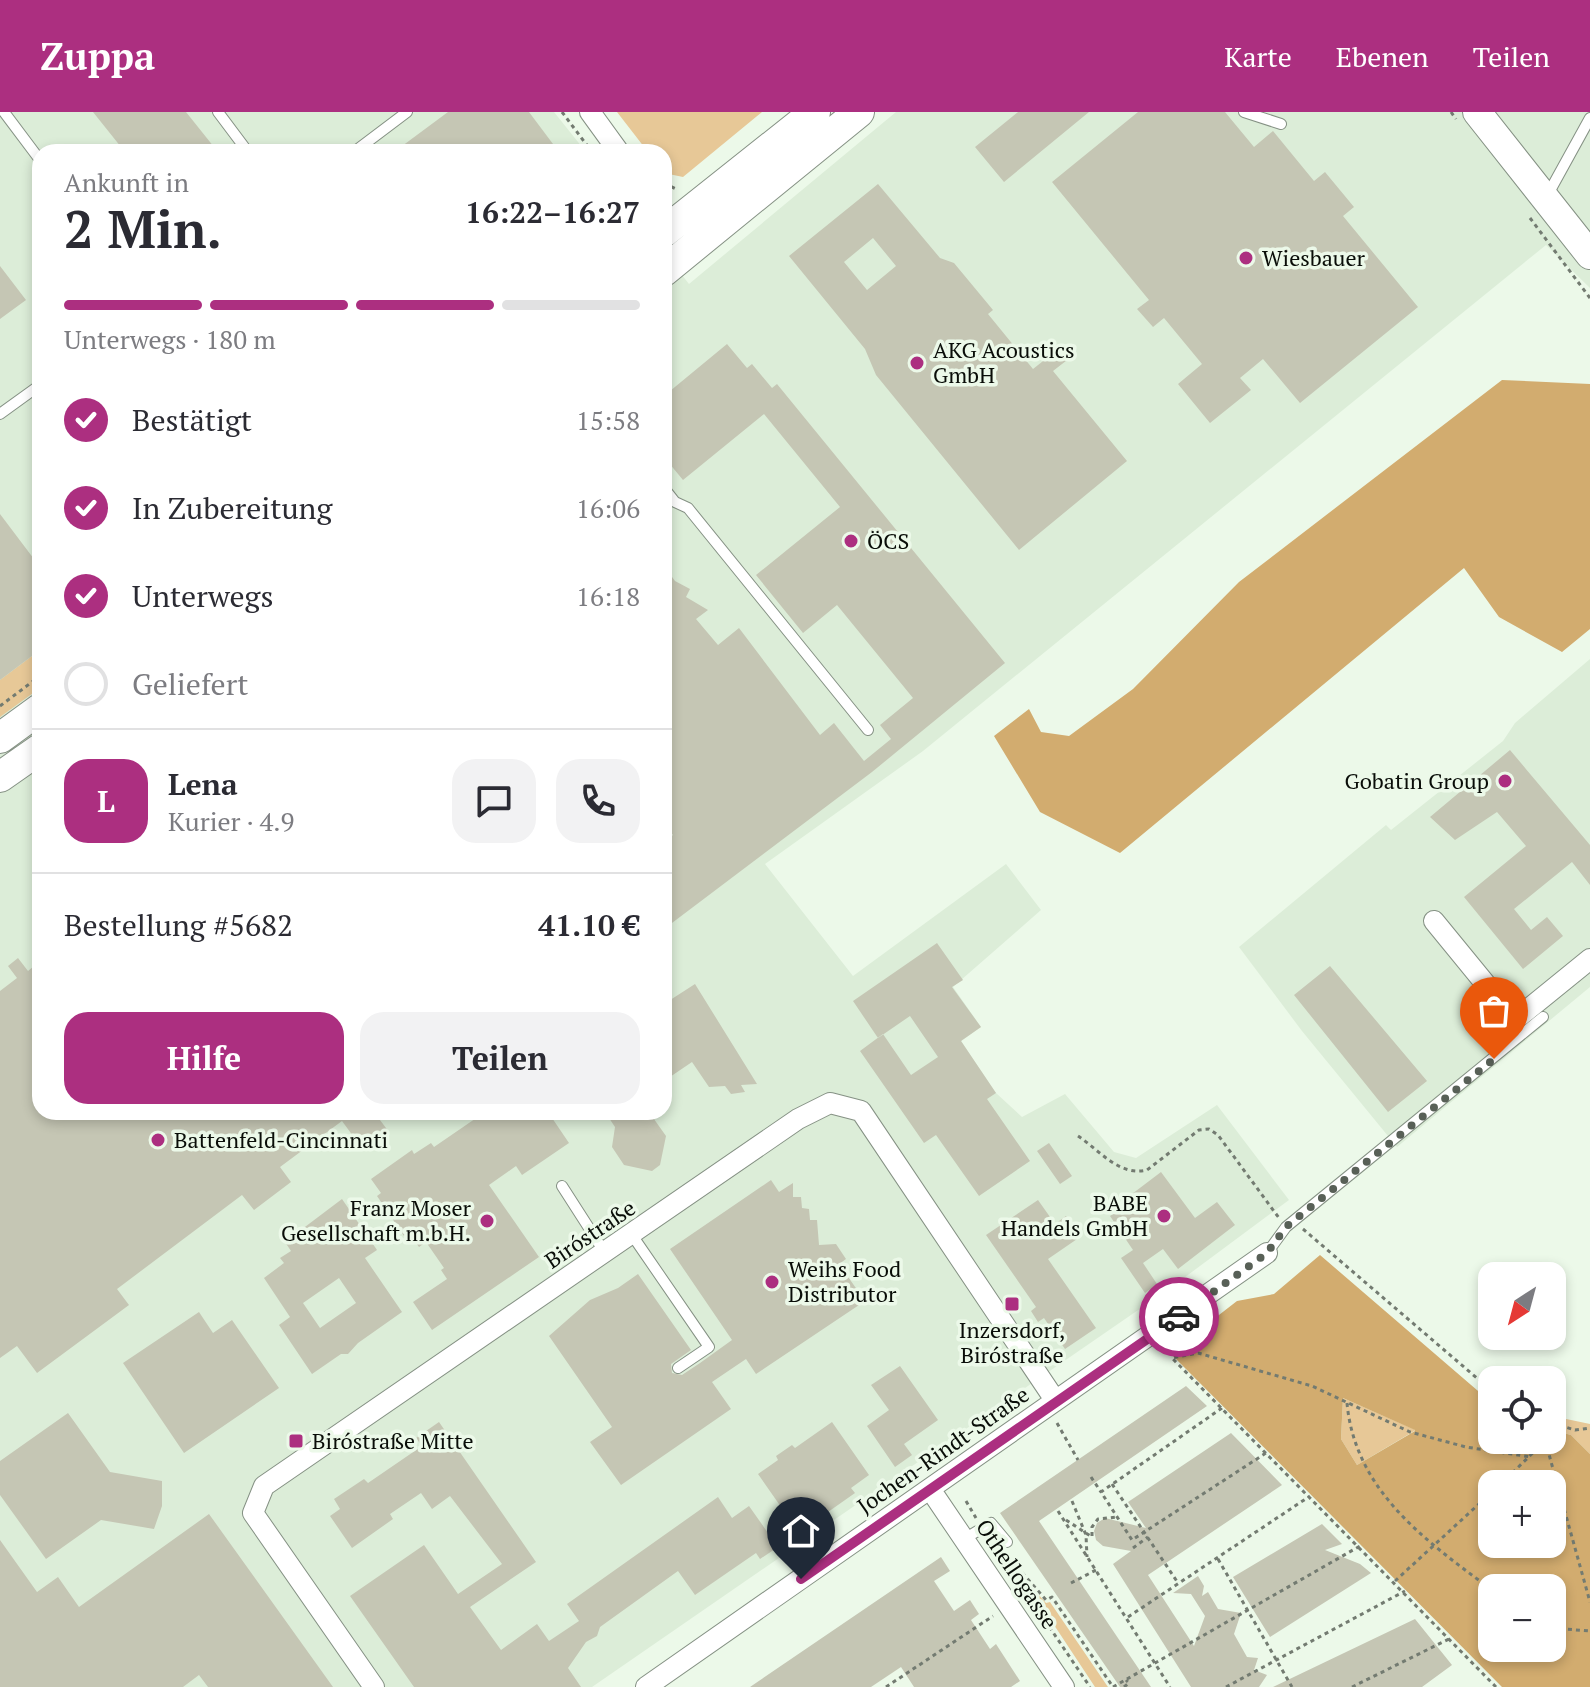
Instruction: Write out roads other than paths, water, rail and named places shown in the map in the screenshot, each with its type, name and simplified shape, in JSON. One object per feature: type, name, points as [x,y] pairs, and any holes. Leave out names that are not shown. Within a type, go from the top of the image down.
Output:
[{"type":"main road","points":[[672,219],[815,112]]},
{"type":"main road","points":[[672,264],[859,112]]},
{"type":"main road","points":[[1477,112],[1544,202],[1588,248]]},
{"type":"main road","points":[[0,738],[32,715]]},
{"type":"main road","points":[[0,777],[32,755]]},
{"type":"street","points":[[590,112],[613,144]]},
{"type":"street","points":[[672,230],[692,248]]},
{"type":"street","points":[[1434,921],[1519,1027],[1590,959]]},
{"type":"street","name":"Biróstraße","points":[[374,1687],[253,1513],[264,1486],[798,1119],[830,1103],[861,1111],[1050,1404]]},
{"type":"street","name":"Jochen-Rindt-Straße","points":[[646,1687],[1267,1253]]},
{"type":"street","name":"Othellogasse","points":[[930,1489],[1064,1687]]},
{"type":"lane","points":[[4,112],[32,149]]},
{"type":"lane","points":[[218,112],[242,144]]},
{"type":"lane","points":[[365,144],[407,112]]},
{"type":"lane","points":[[1244,112],[1281,124]]},
{"type":"lane","points":[[1544,202],[1590,118]]},
{"type":"lane","points":[[0,414],[32,391]]},
{"type":"lane","points":[[672,498],[688,508],[868,730]]},
{"type":"lane","points":[[1267,1253],[1293,1222],[1519,1027],[1543,1017]]},
{"type":"lane","points":[[562,1186],[605,1253]]},
{"type":"lane","points":[[632,1235],[709,1347],[678,1368]]},
{"type":"lane","points":[[964,1539],[982,1526],[995,1525],[1007,1542]]},
{"type":"place","name":"Wiesbauer","points":[[1246,258]]},
{"type":"place","name":"AKG Acoustics GmbH","points":[[917,363]]},
{"type":"place","name":"ÖCS","points":[[851,541]]},
{"type":"place","name":"Gobatin Group","points":[[1505,781]]},
{"type":"place","name":"Battenfeld-Cincinnati","points":[[158,1140]]},
{"type":"place","name":"BABE Handels GmbH","points":[[1164,1216]]},
{"type":"place","name":"Franz Moser Gesellschaft m.b.H.","points":[[487,1221]]},
{"type":"place","name":"Weihs Food Distributor","points":[[772,1282]]},
{"type":"place","name":"Inzersdorf, Biróstraße","points":[[1012,1304]]},
{"type":"place","name":"Biróstraße Mitte","points":[[296,1441]]}]
